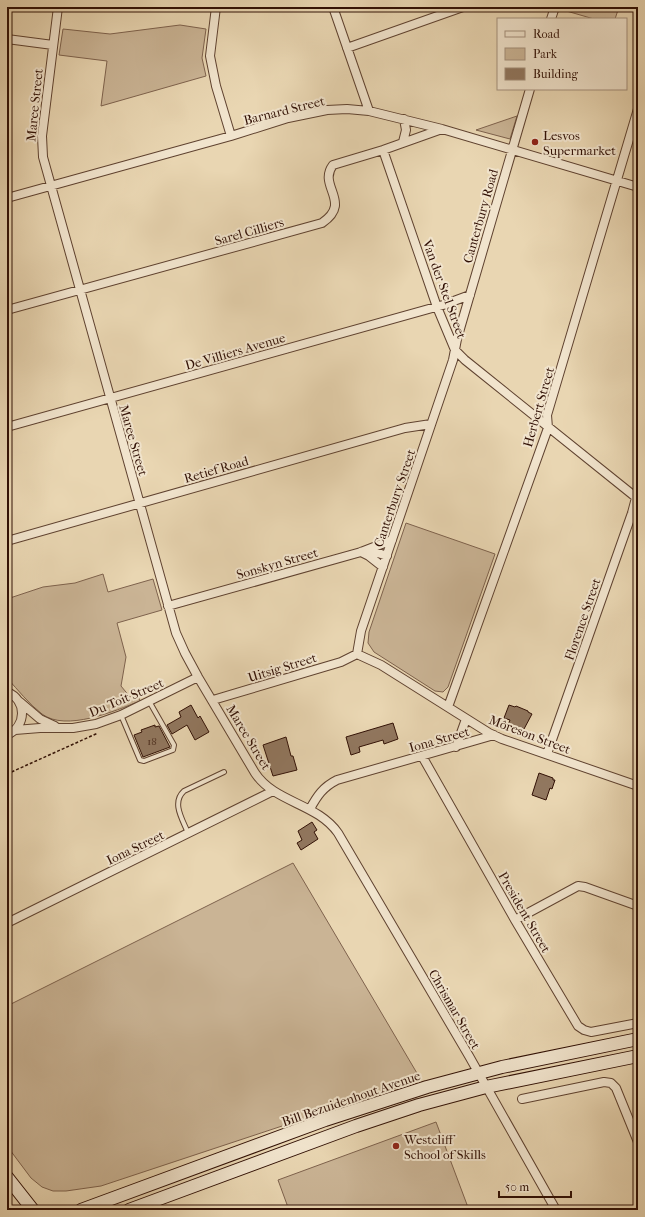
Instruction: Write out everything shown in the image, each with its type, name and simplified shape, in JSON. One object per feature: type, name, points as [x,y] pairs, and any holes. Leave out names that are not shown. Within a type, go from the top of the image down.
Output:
[{"type":"main road","name":"Bill Bezuidenhout Avenue","points":[[82,1210],[325,1120],[427,1087],[502,1067],[638,1040]]},
{"type":"main road","points":[[129,1210],[356,1126],[419,1105],[486,1087],[638,1056]]},
{"type":"main road","points":[[7,1177],[33,1210]]},
{"type":"street","name":"Maree Street","points":[[58,7],[42,143],[43,157],[109,398],[176,633],[198,677],[259,778],[273,791],[323,817],[329,822]]},
{"type":"street","points":[[216,7],[210,56],[216,86],[231,136]]},
{"type":"street","points":[[333,7],[369,111]]},
{"type":"street","points":[[347,48],[463,7]]},
{"type":"street","points":[[551,18],[555,7]]},
{"type":"street","points":[[7,40],[53,45]]},
{"type":"street","name":"Canterbury Road","points":[[455,350],[530,90]]},
{"type":"street","name":"Barnard Street","points":[[7,198],[231,136],[288,118],[327,110],[347,109],[369,111],[442,128],[638,187]]},
{"type":"street","name":"Herbert Street","points":[[448,708],[548,428],[547,415],[638,109]]},
{"type":"street","points":[[403,142],[406,130],[404,119]]},
{"type":"street","name":"Sarel Cilliers","points":[[7,310],[322,223],[331,217],[335,210],[336,203],[329,177],[330,169],[333,165],[383,150],[442,128]]},
{"type":"street","name":"Van der Stel Street","points":[[383,150],[437,307],[455,350],[465,360],[548,428],[638,496]]},
{"type":"street","name":"De Villiers Avenue","points":[[7,427],[437,307],[470,295]]},
{"type":"street","name":"Canterbury Street","points":[[357,654],[361,631],[432,424],[455,350]]},
{"type":"street","name":"Retief Road","points":[[7,541],[405,428],[432,424]]},
{"type":"street","name":"Florence Street","points":[[547,754],[638,496]]},
{"type":"street","name":"Sonskyn Street","points":[[168,606],[361,552],[392,540]]},
{"type":"street","points":[[361,552],[375,552],[387,556]]},
{"type":"street","points":[[361,552],[383,566]]},
{"type":"street","name":"Môreson Street","points":[[357,654],[381,665],[494,736],[638,786]]},
{"type":"street","name":"Uitsig Street","points":[[213,700],[341,662],[357,654]]},
{"type":"street","name":"Du Toit Street","points":[[15,730],[72,728],[90,725],[120,715],[198,677]]},
{"type":"street","name":"Du Toit Street","points":[[7,692],[14,695],[19,702],[40,719],[61,728]]},
{"type":"street","points":[[7,735],[15,730],[20,724],[22,707],[19,702]]},
{"type":"street","points":[[456,747],[466,719]]},
{"type":"street","name":"Iona Street","points":[[310,810],[317,796],[324,788],[337,780],[494,736]]},
{"type":"street","name":"President Street","points":[[422,756],[578,1026],[590,1032],[638,1023]]},
{"type":"street","name":"Iona Street","points":[[7,923],[273,791]]},
{"type":"street","name":"Chrismar Street","points":[[329,822],[338,833],[556,1210]]},
{"type":"street","points":[[516,920],[578,886],[586,887],[638,906]]},
{"type":"street","points":[[522,1099],[607,1082],[614,1085],[634,1122],[638,1142]]},
{"type":"lane","points":[[120,715],[140,760],[144,762],[173,750],[174,744],[149,701]]},
{"type":"lane","points":[[189,833],[178,810],[180,795],[184,791],[224,772]]},
{"type":"path","points":[[7,774],[100,733]]},
{"type":"green space","points":[[564,7],[619,7],[615,18],[591,18],[563,10]]},
{"type":"green space","points":[[180,25],[206,29],[202,58],[206,76],[101,106],[107,61],[59,55],[63,29],[110,34]]},
{"type":"green space","points":[[517,116],[510,139],[476,130]]},
{"type":"green space","points":[[406,523],[495,554],[448,687],[443,692],[435,691],[374,652],[368,643],[369,632]]},
{"type":"green space","points":[[103,574],[108,592],[153,579],[162,610],[117,623],[126,657],[121,686],[130,697],[138,696],[140,701],[118,710],[91,718],[64,721],[52,719],[37,710],[7,678],[7,599],[43,587],[75,583]]},
{"type":"green space","points":[[293,863],[421,1080],[101,1186],[66,1191],[53,1191],[42,1187],[31,1178],[7,1146],[7,1006]]},
{"type":"green space","name":"Westcliff School of Skills","points":[[436,1122],[469,1210],[289,1210],[278,1180]]},
{"type":"building","points":[[191,705],[198,718],[200,716],[209,732],[195,740],[187,725],[172,734],[167,725],[181,717],[179,712]]},
{"type":"building","points":[[509,705],[516,706],[532,714],[524,729],[522,728],[521,730],[508,725],[510,720],[504,718]]},
{"type":"building","points":[[393,723],[398,739],[384,744],[383,740],[359,747],[360,752],[351,755],[346,737]]},
{"type":"building","points":[[155,725],[155,727],[159,726],[170,747],[143,757],[134,735],[142,732],[141,730]]},
{"type":"building","points":[[286,737],[291,756],[293,756],[297,770],[273,776],[263,745]]},
{"type":"building","points":[[539,773],[555,780],[552,789],[550,788],[546,800],[532,795]]},
{"type":"building","points":[[312,822],[317,830],[314,832],[318,839],[301,850],[297,843],[302,840],[298,831]]},
{"type":"place","name":"Lesvos Supermarket","points":[[535,142]]},
{"type":"place","name":"Westcliff School of Skills","points":[[396,1146]]}]
